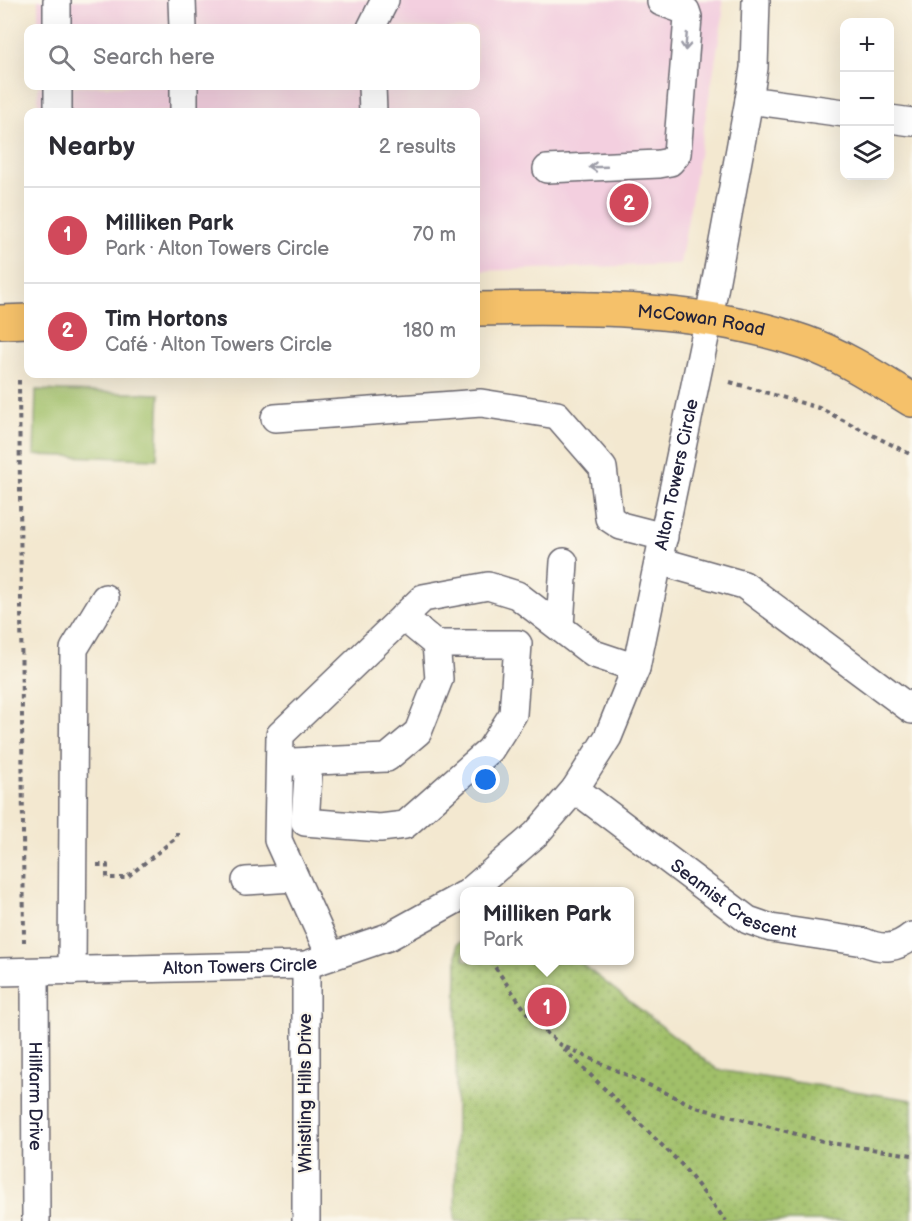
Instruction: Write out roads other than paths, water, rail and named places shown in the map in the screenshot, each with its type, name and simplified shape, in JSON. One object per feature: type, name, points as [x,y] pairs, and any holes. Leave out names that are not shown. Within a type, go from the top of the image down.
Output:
[{"type":"main road","name":"McCowan Road","points":[[480,309],[563,307],[709,318],[805,342],[871,374],[912,400]]},
{"type":"main road","points":[[0,322],[24,321]]},
{"type":"street","points":[[57,0],[57,24]]},
{"type":"street","points":[[182,0],[183,24]]},
{"type":"street","points":[[373,24],[385,0]]},
{"type":"street","name":"Alton Towers Circle","points":[[474,887],[537,834],[575,789],[608,737],[636,668],[709,318],[749,100],[757,28],[756,0]]},
{"type":"street","points":[[547,169],[659,165],[670,162],[677,154],[688,17],[686,11],[661,2]]},
{"type":"street","points":[[58,90],[58,108]]},
{"type":"street","points":[[184,90],[184,108]]},
{"type":"street","points":[[372,90],[373,108]]},
{"type":"street","points":[[749,100],[840,112]]},
{"type":"street","points":[[894,120],[912,122]]},
{"type":"street","points":[[275,418],[481,403],[557,415],[603,468],[609,518],[662,549],[744,585],[912,710]]},
{"type":"street","points":[[560,626],[564,562]]},
{"type":"street","points":[[318,960],[293,878],[278,840],[280,735],[423,598],[488,586],[518,595],[560,626],[569,637],[594,654],[636,668]]},
{"type":"street","points":[[72,971],[74,649],[105,598]]},
{"type":"street","points":[[309,761],[305,822],[380,828],[405,825],[490,750],[513,714],[518,644],[436,644],[403,617]]},
{"type":"street","points":[[279,762],[387,758],[418,732],[440,679],[436,644]]},
{"type":"street","name":"Seamist Crescent","points":[[575,789],[748,920],[771,928],[864,942],[878,948],[898,946],[912,936]]},
{"type":"street","points":[[246,880],[293,878]]},
{"type":"street","name":"Alton Towers Circle","points":[[0,972],[318,960],[388,937],[460,898]]},
{"type":"street","name":"Whistling Hills Drive","points":[[306,1221],[318,960]]},
{"type":"street","name":"Hillfarm Drive","points":[[35,972],[36,1221]]},
{"type":"place","name":"Tim Hortons","points":[[629,203]]},
{"type":"place","name":"Milliken Park","points":[[547,1007]]}]
